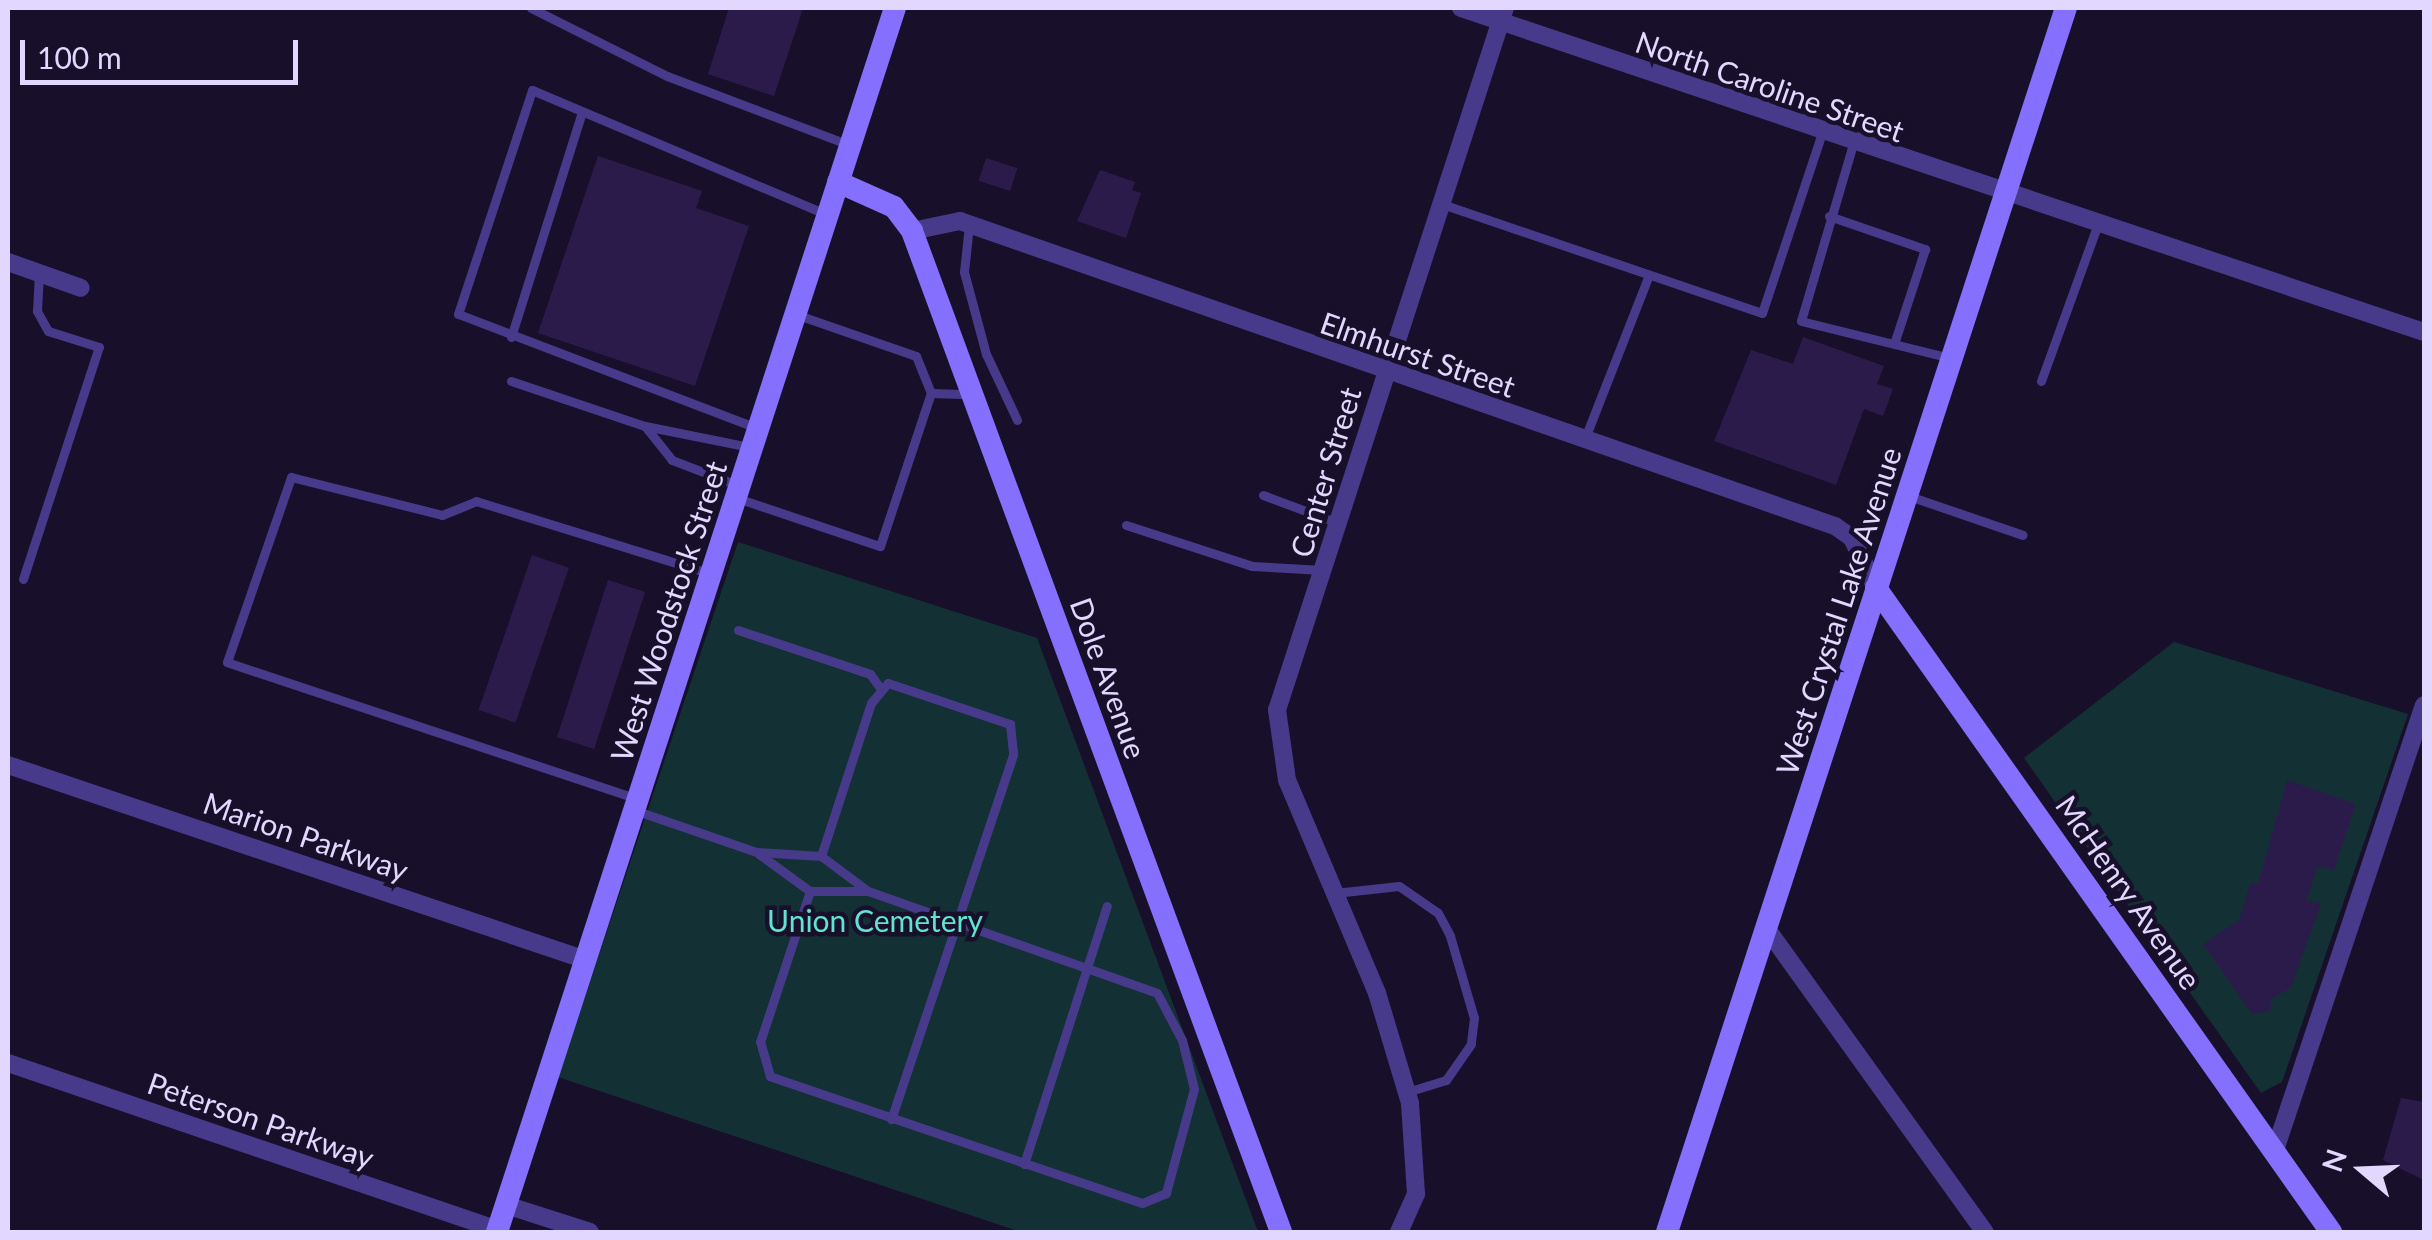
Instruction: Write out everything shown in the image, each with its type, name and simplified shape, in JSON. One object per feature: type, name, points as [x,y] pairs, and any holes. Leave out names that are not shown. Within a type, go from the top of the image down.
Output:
[{"type":"street","name":"West Woodstock Street","points":[[497,1231],[894,8]]},
{"type":"street","name":"North Caroline Street","points":[[1461,8],[1503,15],[2004,196],[2424,332]]},
{"type":"street","name":"West Crystal Lake Avenue","points":[[1667,1232],[2066,8]]},
{"type":"street","name":"Center Street","points":[[1399,1232],[1418,1168],[1407,1092],[1275,734],[1282,688],[1503,15]]},
{"type":"street","name":"Dole Avenue","points":[[838,182],[894,207],[912,230],[1281,1232]]},
{"type":"street","name":"Elmhurst Street","points":[[912,230],[969,224],[1835,526],[1852,538],[1876,588]]},
{"type":"street","points":[[8,262],[81,288]]},
{"type":"street","name":"McHenry Avenue","points":[[1876,588],[2331,1232]]},
{"type":"street","points":[[2275,1150],[2424,705]]},
{"type":"street","name":"Marion Parkway","points":[[8,765],[586,960]]},
{"type":"street","points":[[1768,929],[1985,1232]]},
{"type":"street","name":"Peterson Parkway","points":[[8,1063],[497,1231]]},
{"type":"street","points":[[506,1205],[590,1232]]},
{"type":"lane","points":[[531,8],[667,76],[850,145]]},
{"type":"lane","points":[[755,438],[458,314],[532,90],[827,215]]},
{"type":"lane","points":[[511,337],[582,112]]},
{"type":"lane","points":[[1440,204],[1762,313],[1822,133]]},
{"type":"lane","points":[[1853,144],[1801,321],[1895,340],[1950,358]]},
{"type":"lane","points":[[1829,216],[1926,249],[1895,340]]},
{"type":"lane","points":[[969,224],[964,272],[986,354],[1018,420]]},
{"type":"lane","points":[[2041,381],[2097,226]]},
{"type":"lane","points":[[23,578],[99,348],[48,331],[38,311],[39,274]]},
{"type":"lane","points":[[1584,440],[1649,275]]},
{"type":"lane","points":[[645,426],[672,460],[737,492],[880,546],[931,393],[916,356],[795,314]]},
{"type":"lane","points":[[510,381],[645,426],[755,438]]},
{"type":"lane","points":[[931,393],[972,394]]},
{"type":"lane","points":[[711,574],[476,502],[442,515],[291,477],[227,662],[637,805],[757,852],[810,890],[868,891],[1088,965],[1157,993],[1182,1040],[1194,1103],[1170,1184],[1159,1200],[1142,1203],[777,1081],[760,1061],[760,1042],[810,890]]},
{"type":"lane","points":[[1263,495],[1338,523]]},
{"type":"lane","points":[[1906,495],[2023,536]]},
{"type":"lane","points":[[1126,525],[1252,566],[1323,570]]},
{"type":"lane","points":[[738,630],[870,674],[881,688]]},
{"type":"lane","points":[[881,688],[908,685],[996,715],[1014,732],[891,1120]]},
{"type":"lane","points":[[822,856],[881,688]]},
{"type":"lane","points":[[757,852],[822,856],[868,891]]},
{"type":"lane","points":[[1335,893],[1399,886],[1438,913],[1450,936],[1474,1018],[1471,1044],[1446,1080],[1407,1092]]},
{"type":"lane","points":[[1024,1164],[1107,906]]},
{"type":"green space","name":"Union Cemetery","points":[[738,542],[1037,638],[1258,1232],[1021,1232],[558,1077]]},
{"type":"green space","points":[[2174,642],[2408,714],[2282,1082],[2261,1093],[2024,758]]},
{"type":"building","points":[[729,8],[803,8],[774,96],[708,74]]},
{"type":"building","points":[[598,156],[702,191],[696,208],[749,226],[695,386],[538,333]]},
{"type":"building","points":[[986,158],[1017,168],[1010,191],[979,181]]},
{"type":"building","points":[[1100,170],[1135,182],[1132,190],[1141,193],[1126,238],[1077,221]]},
{"type":"building","points":[[1803,337],[1884,366],[1877,384],[1893,389],[1883,416],[1864,409],[1836,485],[1714,441],[1751,350],[1793,364]]},
{"type":"building","points":[[532,555],[569,568],[515,723],[479,710]]},
{"type":"building","points":[[608,580],[645,592],[594,749],[557,737]]},
{"type":"building","points":[[2287,780],[2356,804],[2334,870],[2318,866],[2306,900],[2321,904],[2291,987],[2271,1000],[2270,1011],[2252,1014],[2203,944],[2239,920],[2251,882],[2258,884]]},
{"type":"building","points":[[2401,1098],[2424,1102],[2424,1180],[2383,1160]]}]
